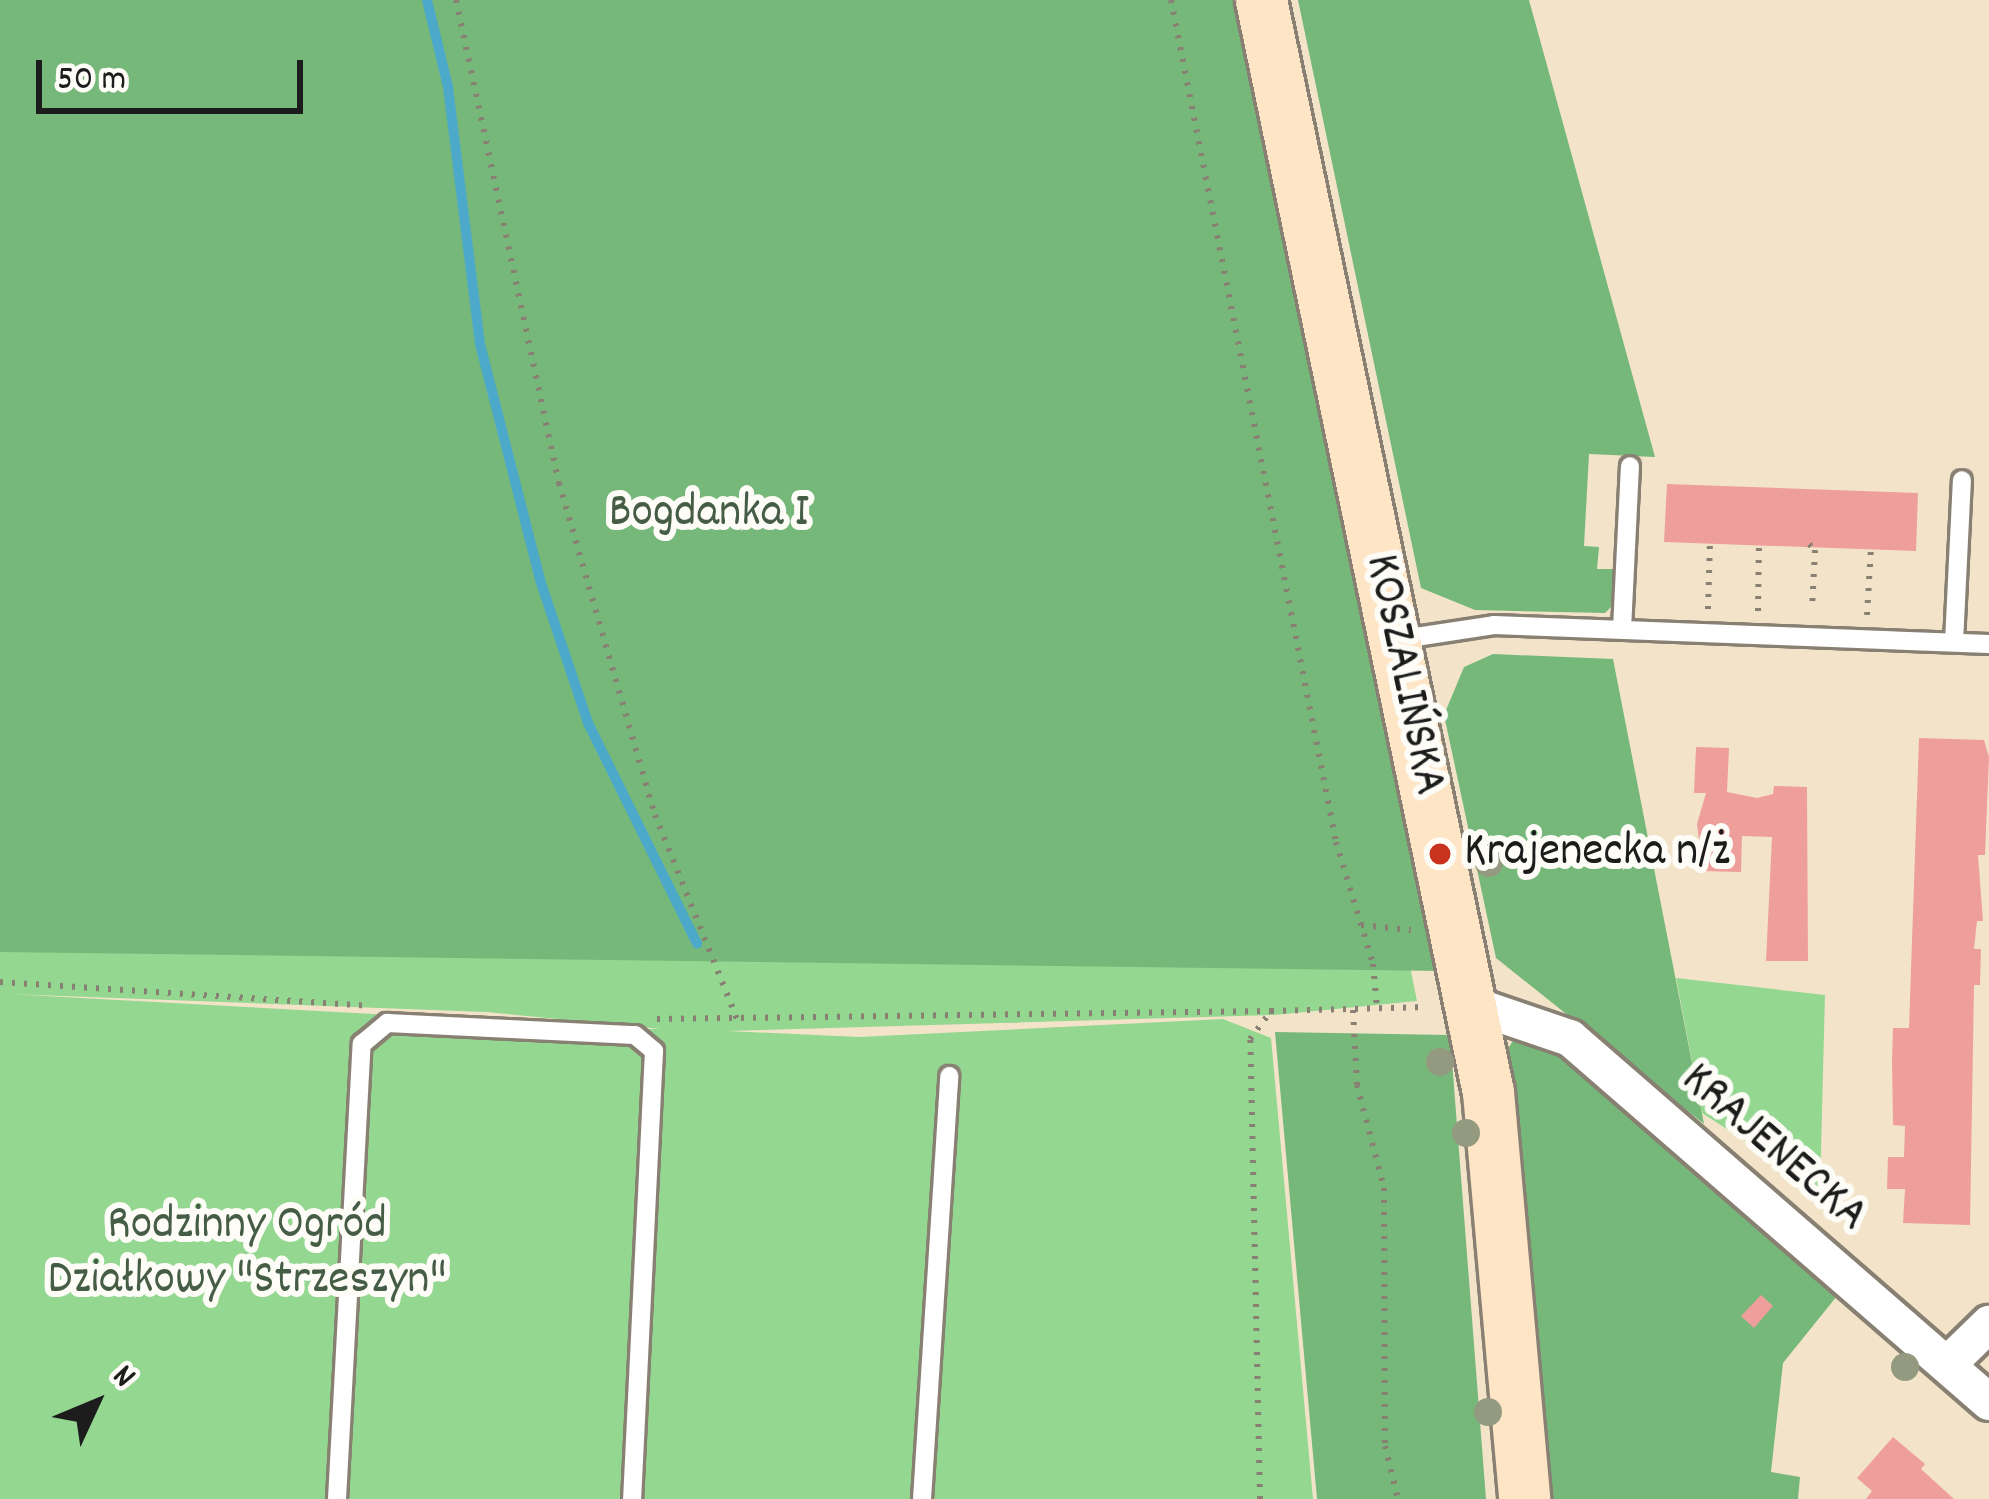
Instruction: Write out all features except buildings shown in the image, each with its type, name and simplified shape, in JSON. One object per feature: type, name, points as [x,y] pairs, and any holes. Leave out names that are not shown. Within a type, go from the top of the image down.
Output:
[{"type":"street","name":"KOSZALIŃSKA","points":[[1261,0],[1473,1005],[1507,1256],[1524,1499]]},
{"type":"street","name":"KRAJENECKA","points":[[1473,1005],[1533,1019],[1587,1051],[1989,1402]]},
{"type":"street","points":[[1947,1366],[1989,1324]]},
{"type":"lane","points":[[1622,629],[1630,466]]},
{"type":"lane","points":[[1954,642],[1962,480]]},
{"type":"lane","points":[[1396,640],[1494,626],[1989,644]]},
{"type":"lane","points":[[338,1499],[362,1045],[387,1023],[635,1035],[655,1052],[632,1499]]},
{"type":"lane","points":[[922,1499],[950,1076]]},
{"type":"path","points":[[456,0],[559,482],[655,815],[739,1024]]},
{"type":"path","points":[[1171,0],[1336,842],[1361,926],[1377,1009]]},
{"type":"path","points":[[1708,609],[1710,541]]},
{"type":"path","points":[[1758,611],[1759,543]]},
{"type":"path","points":[[1812,614],[1816,547]]},
{"type":"path","points":[[1868,615],[1870,547]]},
{"type":"path","points":[[1361,926],[1417,930]]},
{"type":"path","points":[[1260,1499],[1250,1039],[1271,1011],[1473,1005]]},
{"type":"path","points":[[1353,1009],[1357,1085],[1384,1188],[1385,1446],[1398,1499]]},
{"type":"green space","name":"Bogdanka I","points":[[0,0],[1214,0],[1417,1001],[1274,1015],[727,1031],[859,1037],[1223,1019],[1271,1038],[1313,1499],[0,1499]],"holes":[[[8,994],[486,1012],[661,1029]]]},
{"type":"green space","name":"Bogdanka I","points":[[0,0],[1235,0],[1443,971],[0,952]]},
{"type":"green space","points":[[1298,0],[1529,0],[1655,457],[1589,454],[1584,546],[1599,547],[1597,569],[1613,569],[1613,605],[1605,613],[1475,610],[1421,588]]},
{"type":"green space","points":[[1493,654],[1613,659],[1704,1124],[1496,958],[1444,715],[1464,667]]},
{"type":"green space","points":[[1676,978],[1825,995],[1820,1189],[1702,1113]]},
{"type":"green space","points":[[1275,1032],[1450,1035],[1486,1499],[1317,1499]]},
{"type":"green space","points":[[1530,1033],[1841,1291],[1783,1363],[1771,1472],[1800,1477],[1798,1499],[1539,1499],[1500,1064],[1512,1042]]},
{"type":"waterway","points":[[427,0],[448,87],[480,344],[540,580],[588,723],[697,944]]},
{"type":"place","name":"Krajenecka n/ż","points":[[1440,854]]},
{"type":"park label","name":"Rodzinny Ogród Działkowy \"Strzeszyn\"","points":[[247,1254]]}]
